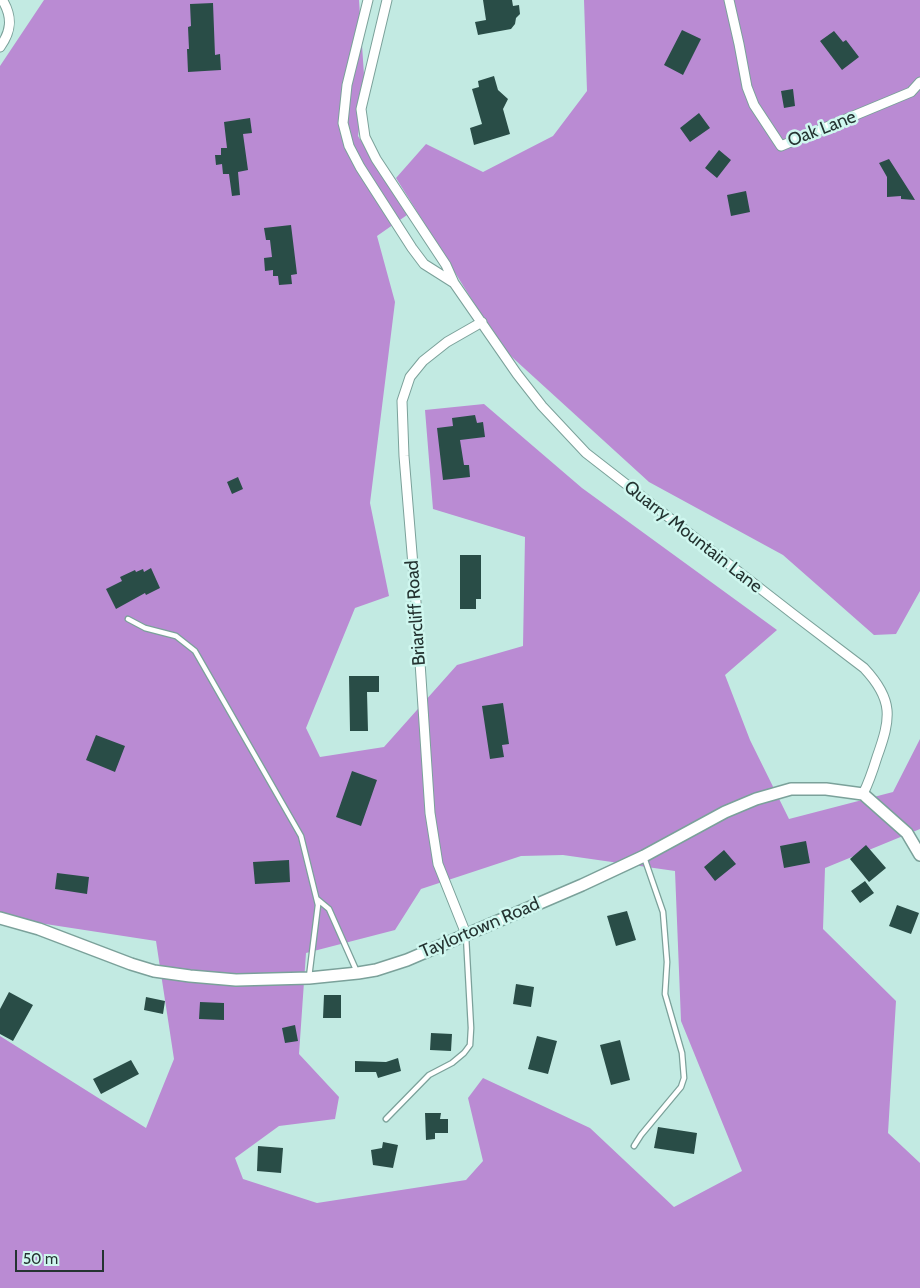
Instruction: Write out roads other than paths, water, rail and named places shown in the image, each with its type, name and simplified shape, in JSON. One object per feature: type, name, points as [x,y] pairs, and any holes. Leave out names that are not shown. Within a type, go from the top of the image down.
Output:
[{"type":"street","name":"Quarry Mountain Lane","points":[[387,0],[361,109],[365,137],[371,150],[446,265],[454,283],[542,406],[586,453],[864,668],[875,680],[886,702],[888,726],[863,794]]},
{"type":"street","name":"Oak Lane","points":[[728,0],[747,87],[754,105],[781,146],[911,92],[920,82]]},
{"type":"street","points":[[0,47],[9,30],[10,20],[3,2]]},
{"type":"street","name":"Quarry Mountain Lane","points":[[367,3],[347,85],[343,123],[349,146],[356,160],[424,264],[454,283]]},
{"type":"street","points":[[367,3],[385,10]]},
{"type":"street","points":[[356,160],[371,150]]},
{"type":"street","name":"Briarcliff Road","points":[[466,934],[438,864],[430,813],[404,456],[402,401],[410,377],[423,361],[447,342],[482,322]]},
{"type":"street","name":"Taylortown Road","points":[[0,918],[39,929],[130,964],[154,971],[236,980],[309,978],[358,973],[376,970],[407,960],[582,885],[644,856],[725,812],[756,798],[791,790],[826,789],[863,794]]},
{"type":"street","points":[[863,794],[907,833],[920,855]]},
{"type":"lane","points":[[128,619],[145,628],[176,636],[195,651],[301,836],[318,905],[309,978]]},
{"type":"lane","points":[[634,1146],[681,1087],[684,1078],[682,1052],[665,994],[667,962],[663,912],[644,856]]},
{"type":"lane","points":[[316,898],[329,909],[358,973]]},
{"type":"lane","points":[[386,1120],[428,1075],[452,1063],[470,1045],[471,1028],[466,934]]}]
